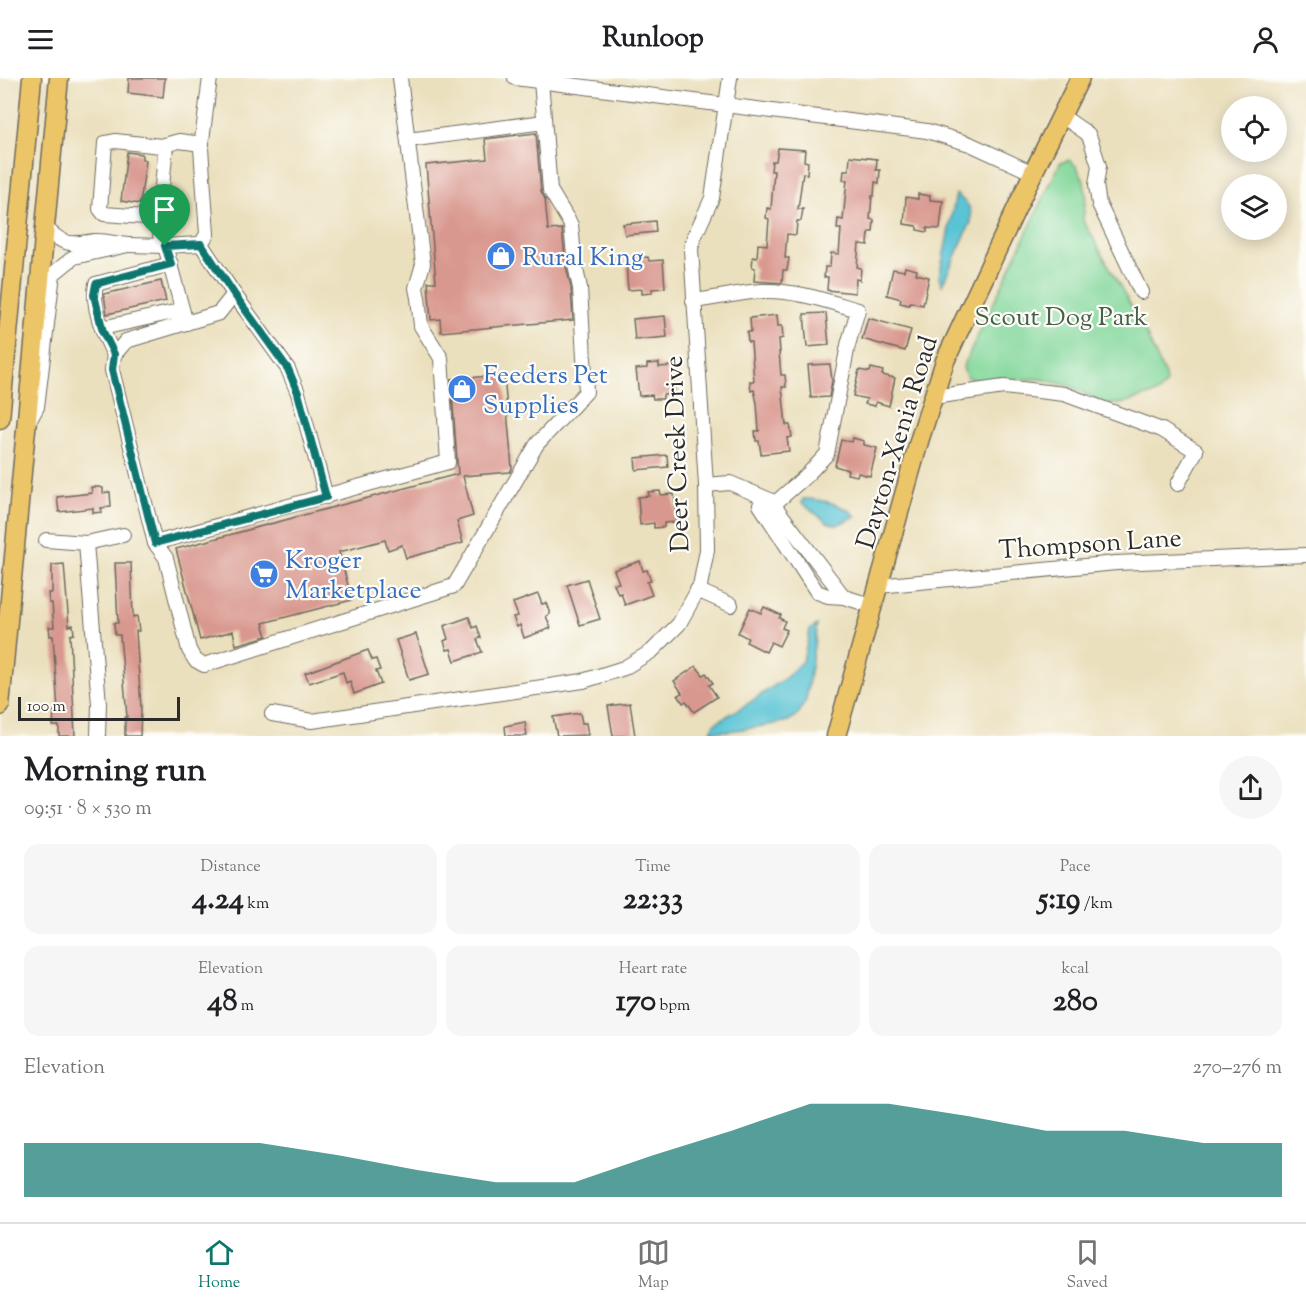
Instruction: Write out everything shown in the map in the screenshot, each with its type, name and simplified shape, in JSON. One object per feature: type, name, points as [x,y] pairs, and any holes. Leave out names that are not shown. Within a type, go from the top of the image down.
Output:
[{"type":"main road","points":[[0,419],[32,78]]},
{"type":"main road","points":[[0,706],[59,78]]},
{"type":"main road","name":"Dayton-Xenia Road","points":[[836,736],[933,397],[955,337],[1080,78]]},
{"type":"street","points":[[201,244],[207,234],[202,144],[210,78]]},
{"type":"street","points":[[155,543],[448,462],[441,358],[421,326],[416,288],[423,264],[400,78]]},
{"type":"street","points":[[515,78],[557,81],[927,131],[970,144],[1033,172]]},
{"type":"street","name":"Deer Creek Drive","points":[[272,714],[312,721],[583,681],[624,668],[652,651],[679,624],[697,590],[707,550],[706,485],[691,249],[712,198],[730,78]]},
{"type":"street","points":[[171,264],[96,284],[94,295],[102,328],[114,354],[112,370],[155,543],[166,558],[189,650],[195,660],[204,665],[454,586],[537,444],[586,392],[580,288],[571,225],[550,190],[541,81]]},
{"type":"street","points":[[1062,116],[1088,134],[1099,166],[1096,185],[1099,204],[1141,292]]},
{"type":"street","points":[[408,140],[544,122]]},
{"type":"street","points":[[159,218],[104,214],[100,209],[105,143],[115,141],[161,146],[178,141],[202,144]]},
{"type":"street","points":[[166,145],[159,218],[163,246],[171,264],[186,323]]},
{"type":"street","points":[[45,227],[52,235],[69,244],[81,245],[95,241],[163,246],[201,244]]},
{"type":"street","points":[[201,244],[288,369],[298,393],[326,497]]},
{"type":"street","points":[[26,428],[37,407],[53,274],[74,258],[128,245]]},
{"type":"street","points":[[693,301],[762,291],[803,294],[858,310],[848,345],[826,454],[807,475],[769,508]]},
{"type":"street","points":[[114,354],[126,341],[219,313],[234,294]]},
{"type":"street","points":[[102,328],[174,312],[186,323]]},
{"type":"street","points":[[933,397],[1004,387],[1064,394],[1162,430],[1196,450],[1178,484]]},
{"type":"street","points":[[706,485],[730,483],[770,500],[769,508],[844,597],[873,606]]},
{"type":"street","points":[[46,540],[86,543],[123,535]]},
{"type":"street","points":[[86,543],[99,704],[98,736]]},
{"type":"street","name":"Thompson Lane","points":[[878,586],[1116,563],[1306,555]]},
{"type":"street","points":[[697,590],[731,605]]},
{"type":"green space","name":"Scout Dog Park","points":[[1069,160],[1076,166],[1083,178],[1086,194],[1083,220],[1143,327],[1165,376],[1166,385],[1157,393],[1120,404],[1105,404],[1070,386],[1041,379],[975,380],[966,376],[963,367],[1060,163]]},
{"type":"water","points":[[956,194],[968,206],[971,222],[942,285],[939,278]]},
{"type":"water","points":[[803,499],[831,503],[845,508],[856,516],[837,525],[827,522],[802,503]]},
{"type":"water","points":[[817,625],[806,700],[798,715],[788,721],[764,726],[711,731],[715,723],[788,676],[803,660],[810,630]]},
{"type":"building","points":[[129,78],[165,78],[163,97],[128,93]]},
{"type":"building","name":"Rural King","points":[[536,133],[541,191],[545,199],[548,230],[562,229],[571,288],[573,320],[441,332],[440,319],[431,320],[428,282],[436,282],[426,165],[487,159],[485,139]]},
{"type":"building","points":[[778,148],[805,150],[804,161],[808,162],[807,174],[803,173],[798,209],[803,209],[801,221],[797,221],[796,235],[787,234],[785,258],[789,258],[787,270],[783,270],[782,283],[754,281],[753,257],[757,258],[758,244],[767,245],[769,219],[766,218],[767,208],[771,209],[774,171],[771,171],[772,161],[776,161]]},
{"type":"building","points":[[127,152],[142,154],[142,159],[146,160],[140,204],[121,201]]},
{"type":"building","points":[[850,156],[877,159],[876,170],[880,170],[879,183],[875,182],[874,196],[872,196],[870,219],[874,220],[873,232],[869,232],[868,245],[859,244],[857,267],[861,268],[860,280],[856,279],[855,293],[827,290],[828,277],[824,277],[825,267],[830,267],[831,253],[839,254],[841,229],[837,229],[838,219],[843,220],[847,180],[843,180],[844,170],[849,170]]},
{"type":"building","points":[[918,194],[930,196],[930,200],[943,201],[940,229],[927,228],[927,232],[917,230],[917,226],[904,224],[906,197],[918,199]]},
{"type":"building","points":[[655,221],[656,232],[625,235],[623,224]]},
{"type":"building","points":[[648,257],[649,261],[663,260],[665,288],[652,289],[652,293],[642,294],[642,289],[628,290],[626,263],[637,262],[636,258]]},
{"type":"building","points":[[905,267],[917,270],[916,274],[929,277],[923,305],[910,302],[909,305],[900,303],[901,299],[887,295],[893,269],[904,271]]},
{"type":"building","points":[[161,281],[166,301],[107,314],[104,294]]},
{"type":"building","points":[[826,313],[829,345],[807,347],[804,314]]},
{"type":"building","points":[[777,315],[778,326],[782,326],[783,338],[779,339],[779,352],[781,375],[785,375],[786,387],[782,387],[786,425],[790,425],[792,437],[787,438],[789,451],[761,454],[759,441],[756,441],[755,431],[759,431],[757,403],[754,390],[751,391],[750,381],[754,381],[751,342],[748,342],[747,332],[751,332],[750,318]]},
{"type":"building","points":[[665,316],[667,337],[635,340],[633,319]]},
{"type":"building","points":[[868,318],[911,330],[905,351],[862,339]]},
{"type":"building","points":[[659,363],[659,367],[673,366],[675,394],[663,395],[663,399],[653,399],[652,395],[639,396],[636,369],[647,368],[647,364]]},
{"type":"building","points":[[830,364],[832,381],[829,397],[811,398],[808,365]]},
{"type":"building","points":[[871,368],[883,371],[882,375],[895,378],[889,406],[876,402],[875,406],[865,404],[867,399],[853,396],[859,370],[870,372]]},
{"type":"building","points":[[504,375],[512,468],[510,472],[463,476],[473,516],[457,521],[463,543],[406,558],[402,545],[388,550],[385,540],[339,552],[352,600],[263,623],[267,636],[236,645],[233,631],[200,640],[176,549],[458,474],[451,379]]},
{"type":"building","points":[[853,438],[864,441],[864,445],[877,448],[870,476],[858,473],[857,476],[847,474],[848,470],[835,466],[841,440],[852,442]]},
{"type":"building","points":[[667,455],[668,467],[636,470],[635,458]]},
{"type":"building","points":[[91,487],[103,488],[103,493],[110,492],[111,507],[101,508],[102,512],[93,513],[93,508],[59,512],[57,497],[92,493]]},
{"type":"building","points":[[660,491],[661,495],[674,494],[677,522],[664,523],[664,527],[654,528],[654,523],[640,525],[638,497],[649,496],[648,492]]},
{"type":"building","points":[[640,561],[643,571],[647,570],[651,581],[647,582],[652,595],[625,605],[621,593],[618,594],[614,584],[619,583],[614,570]]},
{"type":"building","points":[[115,563],[131,563],[133,617],[137,616],[139,631],[136,631],[141,708],[140,736],[125,736],[125,717],[127,717],[120,635],[115,635],[114,623],[118,623]]},
{"type":"building","points":[[64,564],[69,626],[73,625],[74,634],[70,635],[75,736],[59,736],[59,726],[53,726],[54,711],[58,711],[53,636],[50,636],[49,627],[54,627],[52,603],[49,603],[48,593],[52,593],[52,565]]},
{"type":"building","points":[[587,579],[600,619],[580,625],[567,585]]},
{"type":"building","points":[[538,594],[542,604],[546,603],[550,614],[546,616],[551,628],[524,638],[520,625],[517,627],[513,617],[518,616],[513,603]]},
{"type":"building","points":[[764,607],[781,615],[779,618],[785,621],[782,628],[787,630],[779,646],[771,642],[766,652],[746,642],[748,638],[738,633],[750,608],[761,613]]},
{"type":"building","points":[[469,617],[473,628],[477,626],[481,638],[477,639],[482,652],[455,661],[451,649],[447,650],[444,641],[448,639],[444,626]]},
{"type":"building","points":[[416,634],[429,674],[409,680],[396,640]]},
{"type":"building","points":[[368,650],[372,660],[376,659],[380,670],[376,671],[381,684],[354,694],[350,681],[346,683],[343,672],[309,683],[305,673]]},
{"type":"building","points":[[696,666],[703,675],[706,673],[713,683],[709,685],[717,697],[694,712],[686,701],[683,703],[678,695],[682,693],[674,681]]},
{"type":"building","points":[[630,703],[635,736],[613,736],[608,706]]},
{"type":"building","points":[[580,713],[582,723],[586,723],[588,735],[557,736],[553,717]]},
{"type":"building","points":[[525,722],[527,736],[506,736],[505,726]]},
{"type":"place","name":"Rural King","points":[[501,256]]},
{"type":"place","name":"Feeders Pet Supplies","points":[[462,389]]},
{"type":"place","name":"Kroger Marketplace","points":[[264,574]]},
{"type":"route","points":[[201,244],[288,369],[298,393],[326,497],[155,543],[112,370],[114,354],[103,332],[94,295],[96,284],[171,264],[165,246],[201,244]]}]
